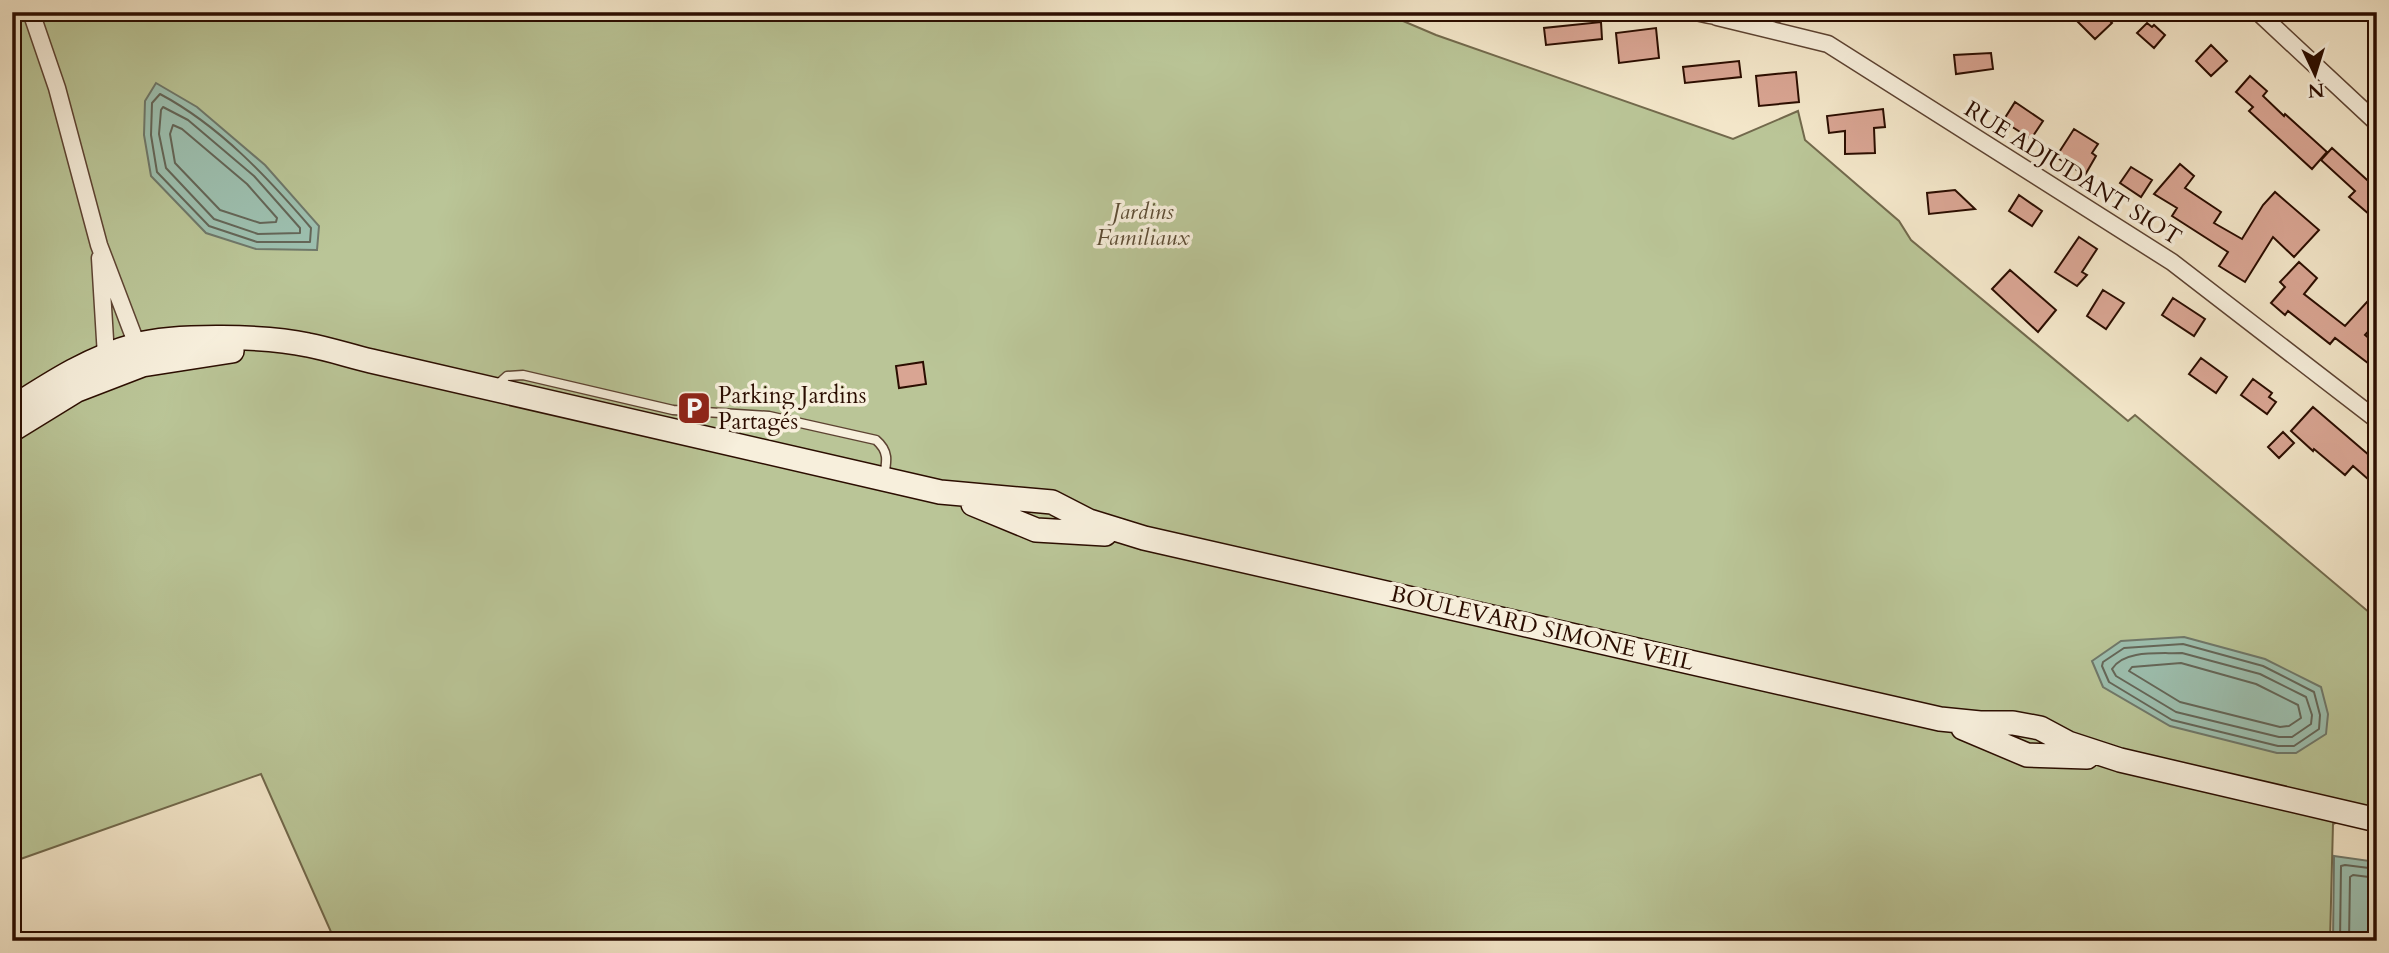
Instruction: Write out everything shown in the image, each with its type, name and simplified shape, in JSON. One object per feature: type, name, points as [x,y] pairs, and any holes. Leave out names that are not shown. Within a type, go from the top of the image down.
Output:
[{"type":"main road","name":"BOULEVARD SIMONE VEIL","points":[[137,345],[197,339],[276,340],[308,345],[940,492],[1036,530],[1144,538],[1940,719],[2026,755],[2120,760],[2377,820]]},
{"type":"main road","points":[[111,365],[135,357],[137,345]]},
{"type":"main road","name":"BOULEVARD SIMONE VEIL","points":[[12,408],[73,371],[111,365],[142,365],[237,350],[296,351],[370,361]]},
{"type":"main road","name":"BOULEVARD SIMONE VEIL","points":[[12,430],[77,390],[111,365]]},
{"type":"street","points":[[31,12],[57,88],[99,245],[137,345]]},
{"type":"street","points":[[1696,12],[1717,17],[1766,18],[1782,12]]},
{"type":"street","points":[[2258,12],[2377,122]]},
{"type":"street","name":"RUE ADJUDANT SIOT","points":[[1717,17],[1828,44],[2172,262],[2374,412]]},
{"type":"street","points":[[99,245],[111,365]]},
{"type":"lane","points":[[492,389],[507,376],[523,374],[673,410],[769,416],[876,440],[884,446],[887,457],[883,479]]},
{"type":"green space","name":"Jardins Familiaux","points":[[12,12],[1382,12],[1436,35],[1733,139],[1798,111],[1805,140],[1899,221],[1911,240],[2128,421],[2135,415],[2370,613],[2377,630],[2377,805],[2333,824],[2330,941],[335,941],[261,774],[12,862],[12,262],[21,242],[12,158]]},
{"type":"water","points":[[156,83],[197,107],[265,165],[319,226],[317,250],[256,249],[206,233],[151,176],[144,135],[145,101]]},
{"type":"water","points":[[2184,637],[2265,659],[2321,687],[2328,714],[2326,734],[2296,753],[2277,753],[2170,726],[2103,687],[2092,661],[2121,641]]},
{"type":"water","points":[[2334,856],[2377,862],[2377,941],[2333,941]]},
{"type":"building","points":[[2068,12],[2102,12],[2112,23],[2095,39]]},
{"type":"building","points":[[1601,22],[1602,39],[1546,45],[1544,28]]},
{"type":"building","points":[[2147,23],[2152,27],[2154,25],[2165,35],[2154,48],[2137,33]]},
{"type":"building","points":[[1656,28],[1659,58],[1619,63],[1616,33]]},
{"type":"building","points":[[2211,45],[2227,61],[2211,76],[2196,61]]},
{"type":"building","points":[[1991,53],[1993,69],[1956,74],[1954,55]]},
{"type":"building","points":[[1739,61],[1741,77],[1685,83],[1683,67]]},
{"type":"building","points":[[1796,72],[1799,102],[1759,106],[1756,76]]},
{"type":"building","points":[[2250,76],[2267,91],[2263,96],[2327,152],[2312,169],[2249,111],[2253,107],[2236,92]]},
{"type":"building","points":[[2015,102],[2043,121],[2031,139],[2003,121]]},
{"type":"building","points":[[1883,109],[1885,127],[1874,128],[1875,153],[1845,154],[1845,131],[1829,133],[1827,116]]},
{"type":"building","points":[[2074,129],[2098,144],[2092,153],[2096,156],[2085,175],[2056,157]]},
{"type":"building","points":[[2332,148],[2377,189],[2377,221],[2349,197],[2355,191],[2321,160]]},
{"type":"building","points":[[2180,164],[2194,176],[2185,188],[2221,212],[2214,223],[2242,239],[2263,205],[2275,192],[2319,230],[2294,257],[2273,237],[2245,282],[2219,266],[2228,252],[2172,216],[2177,208],[2154,194]]},
{"type":"building","points":[[2131,167],[2152,180],[2141,197],[2120,183]]},
{"type":"building","points":[[1955,190],[1975,209],[1929,214],[1927,193]]},
{"type":"building","points":[[2019,195],[2042,211],[2032,226],[2009,211]]},
{"type":"building","points":[[2079,237],[2097,249],[2082,272],[2087,275],[2077,286],[2055,272]]},
{"type":"building","points":[[2299,262],[2317,278],[2304,294],[2345,326],[2377,291],[2377,322],[2365,335],[2377,345],[2377,370],[2335,338],[2330,344],[2288,311],[2285,315],[2271,303],[2285,287],[2280,282]]},
{"type":"building","points":[[2010,270],[2056,310],[2038,332],[1992,289]]},
{"type":"building","points":[[2103,290],[2124,303],[2106,329],[2087,316]]},
{"type":"building","points":[[2173,298],[2205,319],[2194,336],[2162,315]]},
{"type":"building","points":[[2201,358],[2227,377],[2216,393],[2189,374]]},
{"type":"building","points":[[923,362],[926,384],[899,388],[896,366]]},
{"type":"building","points":[[2253,379],[2272,393],[2269,397],[2276,402],[2267,414],[2241,395]]},
{"type":"building","points":[[2313,407],[2377,462],[2377,472],[2369,480],[2353,466],[2345,475],[2291,431]]},
{"type":"building","points":[[2283,432],[2294,443],[2279,458],[2268,447]]},
{"type":"place","name":"Parking Jardins Partagés","points":[[694,408]]}]
